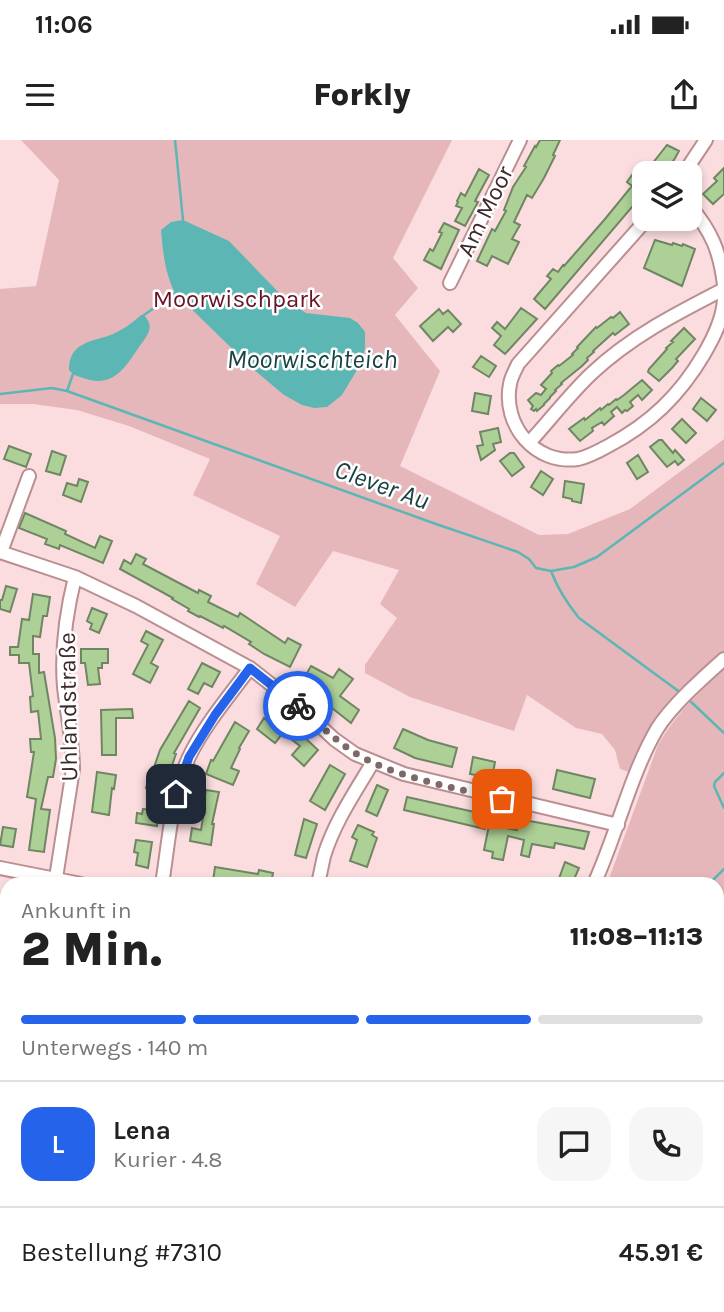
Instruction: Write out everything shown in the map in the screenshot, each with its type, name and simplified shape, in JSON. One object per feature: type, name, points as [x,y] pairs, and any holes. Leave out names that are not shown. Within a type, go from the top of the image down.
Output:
[{"type":"street","name":"Am Moor","points":[[450,282],[520,140]]},
{"type":"street","points":[[692,161],[706,140]]},
{"type":"street","points":[[529,443],[591,374],[627,344],[724,287],[722,266],[715,244],[702,220]]},
{"type":"street","points":[[636,231],[518,364],[510,382],[510,414],[517,430],[529,443],[545,454],[564,459],[579,458],[629,436],[664,408],[691,376],[713,339],[724,310],[724,299]]},
{"type":"street","points":[[29,476],[1,552],[75,577],[136,606],[250,668],[301,708],[334,739],[355,754],[373,762],[404,775],[618,825]]},
{"type":"street","name":"Uhlandstraße","points":[[56,877],[73,769],[64,685],[64,645],[68,604],[75,577]]},
{"type":"street","points":[[597,877],[658,728],[724,659]]},
{"type":"street","points":[[163,877],[176,794],[189,757],[215,715],[250,668]]},
{"type":"street","points":[[320,877],[324,856],[338,824],[373,762]]},
{"type":"street","points":[[0,868],[50,877]]},
{"type":"green space","name":"Moorwischpark","points":[[21,140],[452,140],[393,258],[418,288],[395,315],[440,371],[400,466],[539,535],[568,534],[630,509],[724,439],[724,652],[666,710],[632,773],[620,769],[615,750],[602,734],[576,728],[527,695],[514,731],[410,697],[365,673],[365,665],[397,618],[380,604],[399,570],[333,551],[295,607],[256,584],[280,536],[193,495],[210,459],[129,426],[77,410],[33,404],[0,404],[0,289],[36,286],[59,180]]},
{"type":"green space","points":[[724,669],[724,877],[610,877],[658,745],[680,713]]},
{"type":"water","name":"Moorwischteich","points":[[183,220],[229,241],[285,299],[306,313],[350,318],[358,323],[365,332],[363,360],[342,395],[327,407],[314,408],[284,395],[253,369],[175,293],[167,270],[161,230],[171,222]]},
{"type":"water","points":[[141,315],[149,322],[150,329],[127,365],[115,376],[93,381],[77,376],[69,370],[70,360],[78,348],[117,332]]},
{"type":"building","points":[[540,140],[560,140],[544,178],[532,198],[527,195],[514,222],[520,225],[512,239],[519,242],[508,264],[492,256],[487,266],[477,261],[492,229],[495,231],[506,211],[504,210],[513,187]]},
{"type":"building","points":[[667,145],[679,151],[673,161],[654,161]]},
{"type":"building","points":[[724,168],[724,194],[713,204],[703,194],[717,181],[714,178]]},
{"type":"building","points":[[479,169],[489,175],[465,226],[455,221],[462,208],[456,206],[457,201],[461,193],[465,196]]},
{"type":"building","points":[[632,186],[632,207],[545,309],[534,299],[551,279],[547,276],[553,269],[558,272]]},
{"type":"building","points":[[444,223],[459,230],[441,269],[424,260],[430,249],[433,251]]},
{"type":"building","points":[[655,240],[672,245],[683,244],[695,249],[682,286],[644,268]]},
{"type":"building","points":[[521,308],[537,319],[505,354],[494,345],[501,336],[492,328],[497,322],[505,329]]},
{"type":"building","points":[[439,309],[443,314],[448,310],[461,324],[453,332],[448,327],[433,341],[420,326]]},
{"type":"building","points":[[620,312],[629,324],[615,335],[613,333],[593,351],[588,360],[561,383],[544,405],[537,411],[531,409],[533,406],[528,400],[536,393],[541,395],[546,389],[541,385],[551,371],[573,355],[596,327]]},
{"type":"building","points":[[684,328],[695,339],[659,381],[648,372],[649,369]]},
{"type":"building","points":[[481,356],[496,366],[489,377],[473,367]]},
{"type":"building","points":[[642,380],[652,390],[642,400],[638,395],[630,402],[633,406],[627,411],[622,413],[617,407],[611,412],[614,416],[604,425],[602,422],[592,428],[593,431],[580,441],[569,429],[617,400]]},
{"type":"building","points":[[475,393],[491,396],[488,414],[472,411]]},
{"type":"building","points":[[701,398],[716,410],[707,421],[693,409]]},
{"type":"building","points":[[682,419],[696,433],[686,443],[672,429]]},
{"type":"building","points":[[498,428],[501,442],[493,444],[495,450],[481,460],[477,446],[483,445],[480,432]]},
{"type":"building","points":[[659,440],[673,453],[675,450],[684,460],[678,465],[675,461],[667,467],[650,447]]},
{"type":"building","points":[[9,446],[31,454],[26,467],[4,459]]},
{"type":"building","points":[[52,451],[66,456],[60,475],[46,471]]},
{"type":"building","points":[[514,453],[524,467],[512,476],[500,461]]},
{"type":"building","points":[[638,455],[648,472],[637,479],[627,463]]},
{"type":"building","points":[[541,471],[553,479],[543,495],[531,487]]},
{"type":"building","points":[[79,479],[88,482],[81,502],[63,495],[67,483],[77,486]]},
{"type":"building","points":[[565,481],[584,484],[581,503],[563,497]]},
{"type":"building","points":[[25,513],[66,531],[65,534],[95,548],[100,536],[112,541],[103,563],[60,545],[59,549],[45,544],[47,539],[19,528]]},
{"type":"building","points":[[136,554],[146,559],[143,564],[198,593],[199,590],[211,596],[208,602],[238,617],[240,613],[285,643],[288,638],[301,645],[290,667],[264,654],[249,644],[251,642],[224,626],[223,628],[188,611],[189,609],[173,598],[120,569],[124,560],[131,564]]},
{"type":"building","points":[[6,586],[17,589],[10,612],[0,609],[0,600]]},
{"type":"building","points":[[33,594],[50,597],[47,616],[43,616],[40,637],[33,636],[33,654],[39,654],[39,673],[44,672],[55,738],[53,777],[48,777],[41,809],[50,810],[44,852],[29,850],[36,799],[27,797],[34,752],[31,752],[30,739],[41,739],[38,711],[31,712],[30,697],[33,696],[29,663],[19,663],[19,655],[10,655],[10,647],[18,647],[22,619],[29,620]]},
{"type":"building","points":[[92,608],[107,614],[99,633],[90,629],[92,624],[87,621]]},
{"type":"building","points":[[146,631],[163,640],[151,663],[158,667],[150,683],[133,674],[148,645],[141,641]]},
{"type":"building","points":[[81,649],[108,649],[108,663],[102,663],[102,668],[98,668],[100,684],[88,685],[85,663],[81,663]]},
{"type":"building","points":[[202,663],[220,672],[212,687],[204,683],[198,694],[188,689]]},
{"type":"building","points":[[311,666],[333,678],[339,669],[353,679],[340,696],[359,710],[351,723],[318,697],[321,694],[301,683]]},
{"type":"building","points":[[189,701],[200,708],[174,753],[176,754],[162,793],[146,788],[160,750]]},
{"type":"building","points":[[132,709],[133,718],[116,718],[116,755],[102,755],[101,710]]},
{"type":"building","points":[[281,716],[318,750],[304,766],[292,755],[300,746],[283,733],[275,743],[257,729],[264,718],[274,726]]},
{"type":"building","points":[[235,722],[249,731],[231,768],[239,771],[233,785],[206,774],[211,760],[213,761]]},
{"type":"building","points":[[403,729],[457,748],[452,767],[415,758],[394,748]]},
{"type":"building","points":[[473,757],[495,762],[492,778],[470,774]]},
{"type":"building","points":[[330,765],[345,774],[325,810],[310,801]]},
{"type":"building","points":[[557,770],[595,779],[590,798],[553,789]]},
{"type":"building","points":[[97,772],[116,775],[109,815],[92,812]]},
{"type":"building","points":[[377,785],[388,790],[377,816],[366,811]]},
{"type":"building","points":[[206,790],[219,792],[212,824],[211,845],[190,841],[192,828],[201,830],[204,811],[197,809],[199,800],[204,800]]},
{"type":"building","points":[[407,797],[488,815],[485,829],[404,810]]},
{"type":"building","points":[[143,809],[159,811],[157,826],[136,823],[137,813],[142,814]]},
{"type":"building","points":[[304,819],[317,824],[306,858],[295,855]]},
{"type":"building","points":[[519,819],[589,832],[584,849],[555,843],[554,848],[532,844],[529,857],[521,855],[524,840],[508,836],[503,860],[492,858],[493,852],[484,850],[489,825],[517,830]]},
{"type":"building","points":[[358,825],[374,832],[372,835],[377,838],[367,867],[350,861],[357,840],[352,837]]},
{"type":"building","points":[[3,827],[16,829],[13,847],[0,845]]},
{"type":"building","points":[[136,840],[152,842],[148,868],[136,865]]},
{"type":"building","points":[[565,862],[579,868],[575,877],[560,877]]},
{"type":"building","points":[[215,867],[258,874],[259,870],[273,873],[272,877],[214,877]]},
{"type":"waterway","points":[[175,140],[183,220]]},
{"type":"waterway","points":[[144,315],[175,293]]},
{"type":"waterway","points":[[67,391],[73,374]]},
{"type":"waterway","name":"Clever Au","points":[[0,394],[52,388],[67,391],[518,552],[536,568],[551,571],[574,567],[597,557],[724,463]]},
{"type":"waterway","points":[[551,571],[563,596],[579,618],[681,693]]},
{"type":"waterway","points":[[688,699],[724,733]]},
{"type":"waterway","points":[[724,773],[714,786],[724,808]]},
{"type":"waterway","points":[[716,877],[724,869]]},
{"type":"way so far","points":[[298,706],[355,754],[404,775],[502,799]]},
{"type":"route","points":[[176,794],[189,757],[215,715],[250,668],[298,706]]}]
